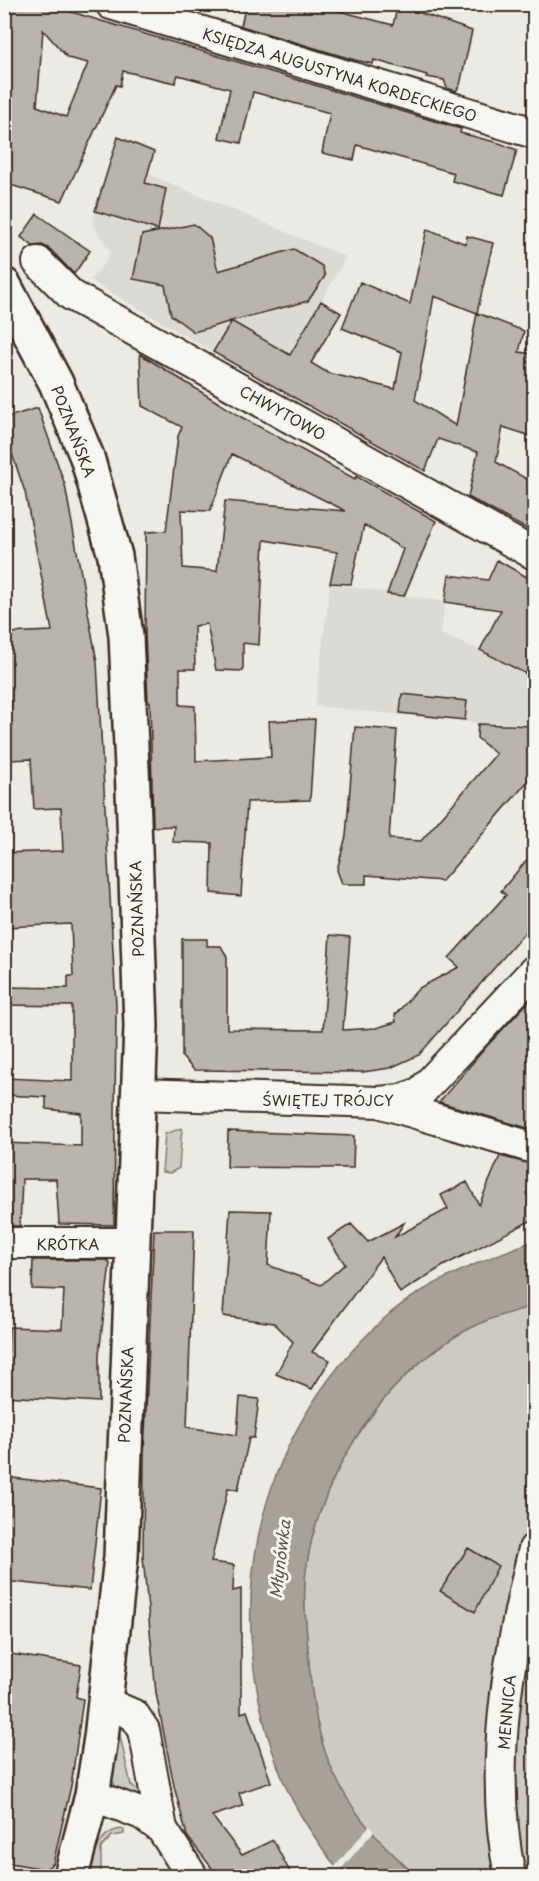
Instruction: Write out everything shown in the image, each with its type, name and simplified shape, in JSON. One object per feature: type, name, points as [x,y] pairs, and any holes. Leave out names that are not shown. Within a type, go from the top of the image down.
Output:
[{"type":"main road","name":"POZNAŃSKA","points":[[4,285],[56,383],[87,457],[115,556],[127,659],[141,1026],[121,1557],[106,1703],[92,1794],[71,1876]]},
{"type":"street","name":"KSIĘDZA AUGUSTYNA KORDECKIEGO","points":[[111,4],[534,133]]},
{"type":"street","name":"CHWYTOWO","points":[[38,262],[71,295],[534,554]]},
{"type":"street","name":"ŚWIĘTEJ TRÓJCY","points":[[139,1094],[379,1102],[400,1100],[420,1093],[534,971]]},
{"type":"street","points":[[379,1102],[534,1148]]},
{"type":"street","name":"KRÓTKA","points":[[4,1243],[132,1243]]},
{"type":"street","name":"MENNICA","points":[[510,1876],[501,1814],[502,1728],[520,1609],[534,1549]]},
{"type":"street","points":[[106,1703],[134,1715],[144,1730],[162,1830]]},
{"type":"street","points":[[92,1794],[142,1814],[162,1830],[192,1876]]},
{"type":"shaded area","points":[[112,159],[346,257],[272,387],[90,280],[106,261],[110,251],[92,224]]},
{"type":"shaded area","points":[[330,583],[445,602],[441,634],[480,650],[528,675],[534,675],[534,724],[478,723],[315,706]]},
{"type":"shaded area","points":[[182,1128],[179,1168],[170,1173],[162,1172],[165,1134]]},
{"type":"shaded area","points":[[534,1305],[534,1876],[416,1876],[384,1845],[356,1811],[340,1786],[326,1754],[316,1720],[309,1667],[305,1618],[307,1564],[315,1528],[328,1492],[345,1456],[366,1422],[391,1391],[419,1363],[450,1340],[495,1317]]},
{"type":"shaded area","points":[[116,1718],[124,1724],[119,1732],[131,1785],[149,1798],[150,1802],[117,1789],[110,1776]]},
{"type":"shaded area","points":[[124,1829],[124,1834],[112,1836],[101,1848],[101,1876],[90,1876],[96,1852],[103,1839],[115,1830]]},
{"type":"water","name":"Młynówka","points":[[534,1241],[534,1305],[483,1322],[450,1340],[420,1363],[391,1391],[366,1422],[345,1456],[328,1492],[315,1528],[307,1564],[305,1607],[311,1685],[321,1737],[332,1770],[356,1811],[384,1845],[416,1876],[342,1876],[302,1818],[289,1793],[263,1717],[252,1654],[251,1592],[259,1531],[277,1472],[304,1417],[340,1365],[386,1317],[418,1293],[477,1263]]},
{"type":"pier","points":[[370,1825],[374,1831],[337,1874],[333,1869]]},
{"type":"building","points":[[4,4],[45,4],[461,129],[460,133],[517,150],[504,195],[452,181],[454,173],[357,145],[354,160],[322,153],[330,113],[253,92],[241,143],[219,138],[230,89],[178,75],[175,83],[123,71],[120,86],[116,85],[62,201],[4,183]],"holes":[[[43,30],[68,58],[88,63],[66,117],[37,106]]]},
{"type":"building","points":[[246,4],[325,4],[324,7],[393,25],[398,4],[420,4],[418,12],[472,31],[460,85],[456,91],[447,88],[444,80],[426,77],[427,75],[374,60],[373,64],[355,60],[241,26]]},
{"type":"building","points":[[118,137],[154,152],[145,183],[166,189],[158,230],[95,211]]},
{"type":"building","points":[[37,214],[90,251],[74,274],[50,249],[42,245],[33,246],[21,237]]},
{"type":"building","points":[[194,224],[210,238],[218,271],[294,249],[322,266],[325,276],[308,301],[194,332],[171,315],[165,285],[133,279],[142,235]]},
{"type":"building","points":[[427,229],[466,244],[467,236],[493,243],[477,313],[524,331],[519,352],[534,354],[534,437],[503,427],[496,462],[534,483],[534,533],[468,497],[478,452],[438,439],[425,471],[213,352],[232,321],[290,355],[321,301],[341,313],[311,363],[328,373],[395,389],[402,352],[342,328],[360,282],[410,304]],"holes":[[[434,296],[477,313],[456,426],[415,400]]]},
{"type":"building","points":[[140,354],[243,418],[355,479],[356,476],[436,521],[404,596],[387,594],[403,549],[364,525],[351,584],[330,583],[337,552],[264,540],[259,645],[243,643],[243,671],[216,670],[207,624],[194,626],[195,669],[180,669],[180,705],[195,706],[196,761],[271,757],[269,721],[315,719],[310,800],[247,802],[241,896],[211,893],[212,843],[173,842],[174,826],[153,827],[150,702],[148,702],[145,635],[146,532],[166,531],[178,436],[182,427],[142,406]],"holes":[[[232,454],[346,511],[225,501],[217,571],[183,568],[181,510],[210,511]]]},
{"type":"building","points":[[38,408],[65,485],[97,662],[116,1006],[114,1225],[59,1224],[56,1179],[22,1179],[20,1226],[4,1226],[4,1143],[81,1146],[81,1113],[46,1109],[46,1097],[4,1095],[4,1078],[72,1081],[72,1006],[4,1005],[4,987],[68,988],[68,976],[73,976],[71,924],[4,927],[4,853],[63,851],[61,808],[34,809],[31,759],[9,760],[6,633],[52,631],[25,492],[4,430],[4,418]]},
{"type":"building","points":[[497,560],[534,581],[534,663],[528,675],[480,650],[501,610],[445,602],[449,575],[488,580]]},
{"type":"building","points":[[402,694],[467,701],[465,720],[400,713]]},
{"type":"building","points":[[478,724],[534,726],[534,774],[442,881],[366,875],[366,884],[342,884],[337,870],[346,836],[355,727],[397,730],[389,839],[421,841],[496,754],[477,738]]},
{"type":"building","points":[[534,851],[534,922],[419,1055],[390,1068],[363,1072],[194,1070],[182,1057],[182,939],[207,939],[207,946],[221,946],[227,957],[227,1029],[323,1030],[330,935],[350,937],[343,1030],[376,1028],[396,1022],[395,1015],[419,988],[459,967],[449,958],[506,895],[501,891]]},
{"type":"building","points":[[534,996],[534,1130],[439,1102],[486,1047]]},
{"type":"building","points":[[228,1131],[354,1136],[353,1168],[227,1167]]},
{"type":"building","points":[[500,1156],[534,1165],[534,1219],[443,1266],[400,1293],[381,1257],[312,1352],[330,1360],[312,1389],[276,1374],[293,1342],[274,1323],[223,1316],[230,1210],[271,1211],[268,1265],[321,1285],[345,1264],[328,1239],[351,1224],[368,1242],[404,1223],[395,1237],[448,1209],[441,1195],[467,1182],[479,1205]]},
{"type":"building","points":[[154,1230],[194,1230],[187,1427],[237,1435],[240,1397],[259,1399],[254,1438],[249,1438],[238,1490],[228,1488],[211,1562],[234,1565],[233,1591],[241,1589],[241,1713],[247,1711],[271,1782],[239,1793],[243,1806],[212,1816],[242,1855],[273,1840],[292,1876],[218,1876],[187,1836],[174,1786],[156,1693],[143,1557],[144,1457]]},
{"type":"building","points":[[33,1260],[107,1260],[110,1263],[99,1354],[99,1402],[4,1396],[4,1351],[8,1351],[9,1327],[62,1329],[64,1290],[32,1289]]},
{"type":"building","points":[[4,1477],[101,1488],[90,1590],[4,1581]]},
{"type":"building","points":[[468,1548],[498,1566],[475,1612],[440,1591]]},
{"type":"building","points":[[4,1653],[81,1665],[76,1697],[83,1699],[71,1786],[53,1864],[45,1869],[4,1862]]}]
